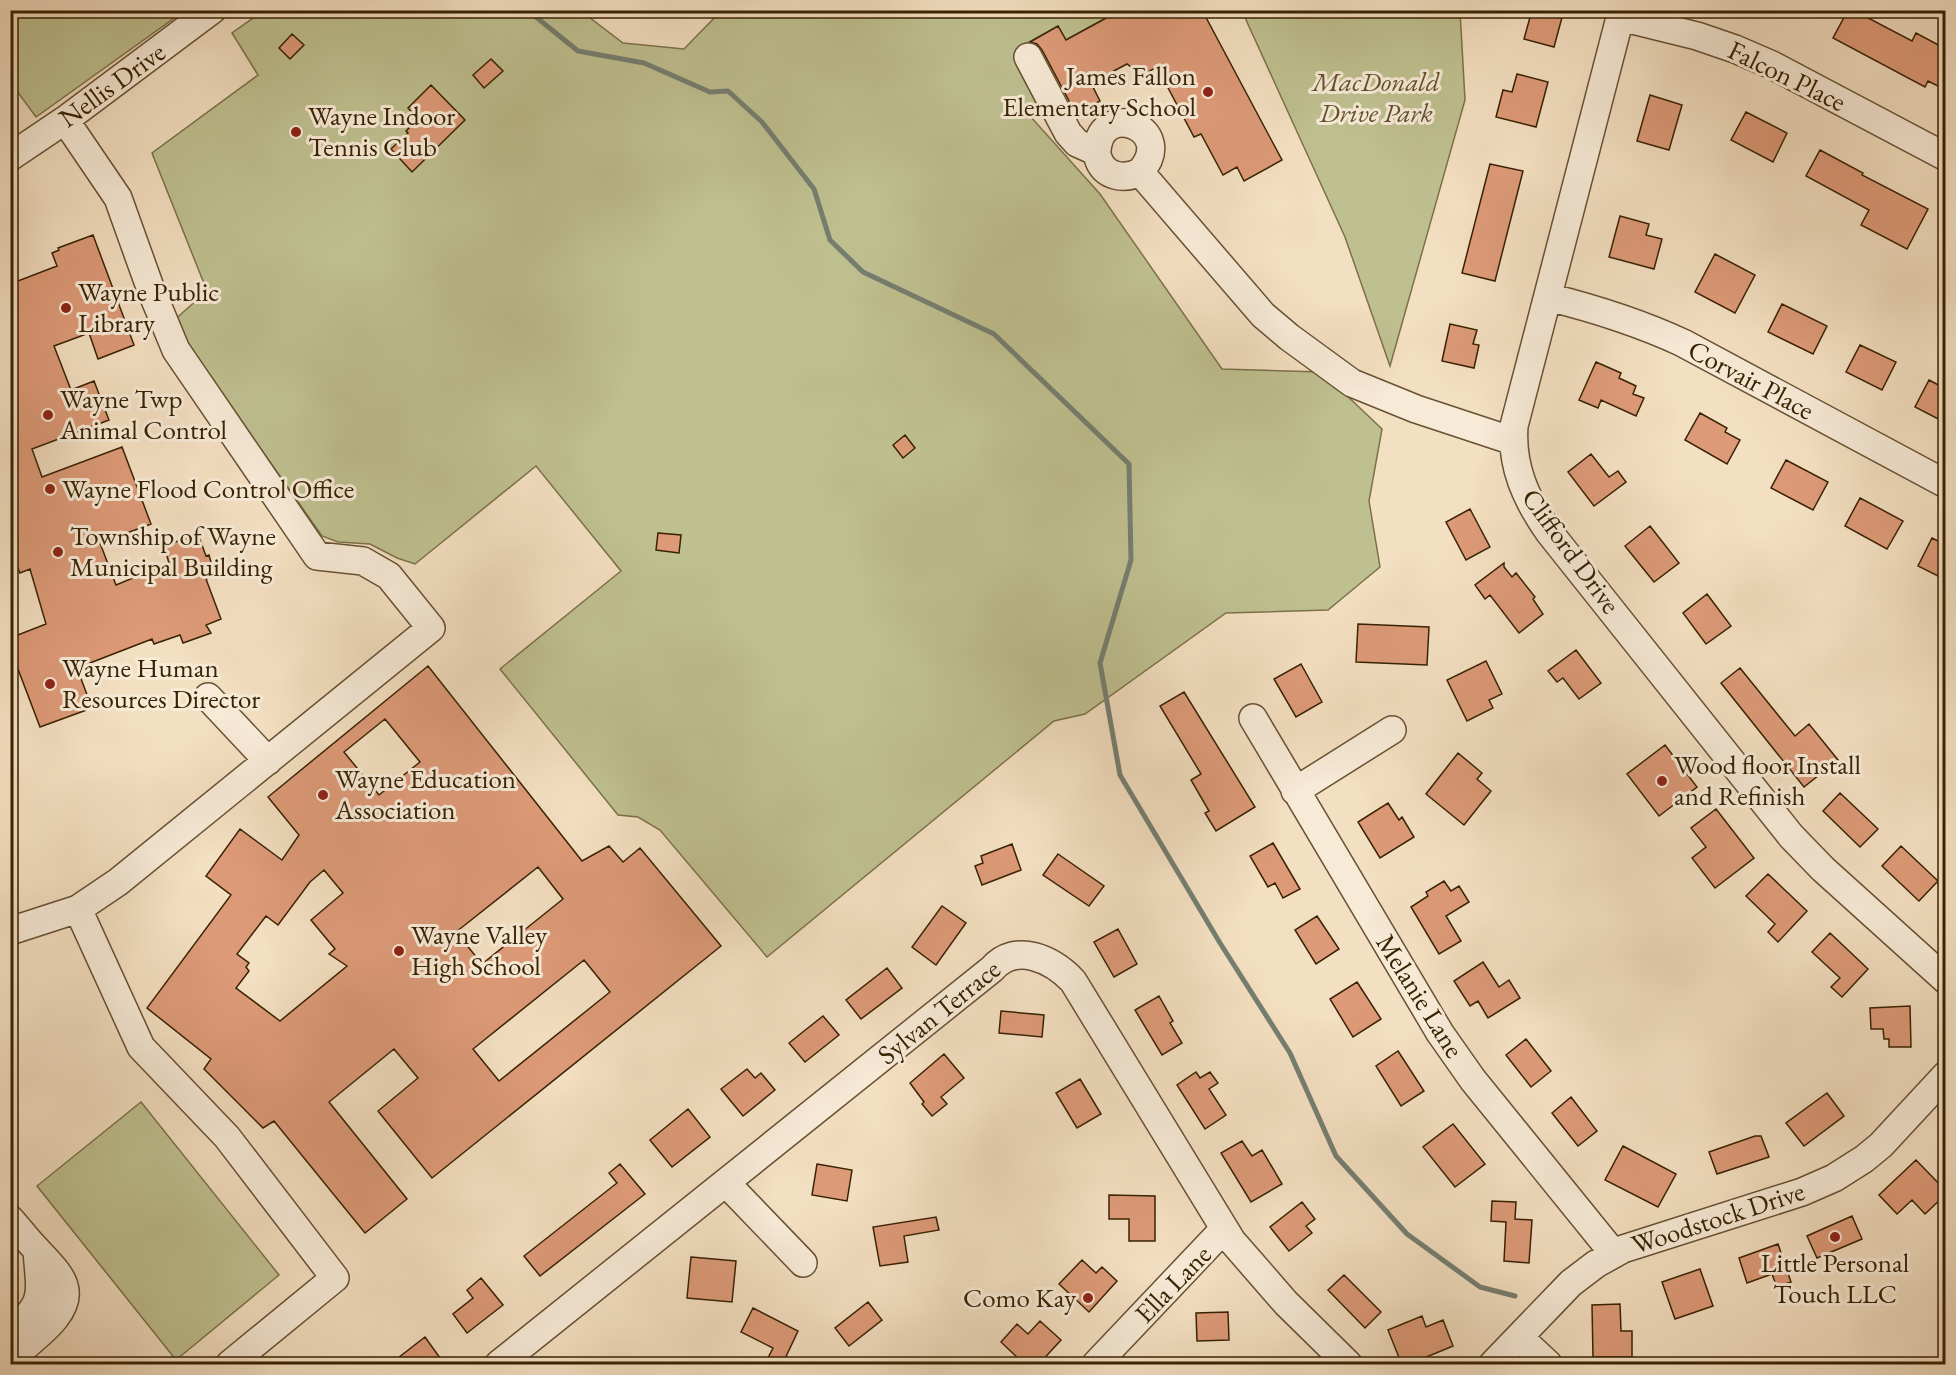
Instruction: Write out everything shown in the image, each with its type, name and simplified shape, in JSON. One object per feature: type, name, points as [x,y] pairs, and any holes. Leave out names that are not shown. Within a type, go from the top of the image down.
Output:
[{"type":"street","name":"Nellis Drive","points":[[10,157],[65,120],[212,10]]},
{"type":"street","name":"Falcon Place","points":[[1621,14],[1697,36],[1772,65],[1946,157]]},
{"type":"street","name":"Clifford Drive","points":[[1621,14],[1514,426],[1515,464],[1522,487],[1534,510],[1791,836],[1823,869],[1946,980]]},
{"type":"street","points":[[1028,57],[1068,133],[1077,143],[1097,152]]},
{"type":"street","points":[[10,932],[78,909],[118,882],[430,628],[389,576],[363,561],[317,556],[176,350],[151,290],[118,198],[65,120]]},
{"type":"street","points":[[1130,123],[1143,130],[1148,138],[1151,148],[1147,164],[1140,172],[1132,176],[1119,177],[1109,173],[1102,165],[1097,152],[1100,137],[1113,125],[1130,123]]},
{"type":"street","points":[[1140,172],[1263,315],[1289,337],[1353,383],[1416,409],[1513,441]]},
{"type":"street","name":"Corvair Place","points":[[1548,297],[1610,313],[1647,326],[1946,484]]},
{"type":"street","points":[[208,697],[268,761]]},
{"type":"street","name":"Melanie Lane","points":[[1253,718],[1440,1033],[1473,1080],[1614,1254]]},
{"type":"street","points":[[1295,791],[1392,730]]},
{"type":"street","points":[[78,909],[141,1047],[227,1137],[336,1278],[231,1365]]},
{"type":"street","name":"Sylvan Terrace","points":[[503,1363],[998,963],[1009,957],[1033,956],[1056,965],[1074,981],[1232,1241],[1286,1303],[1348,1365]]},
{"type":"street","name":"Woodstock Drive","points":[[1493,1365],[1571,1283],[1596,1264],[1652,1239],[1802,1192],[1834,1178],[1881,1145],[1946,1075]]},
{"type":"street","points":[[726,1182],[803,1263]]},
{"type":"street","points":[[10,1219],[62,1280],[66,1290],[63,1306],[54,1320],[17,1353],[10,1355]]},
{"type":"street","name":"Ella Lane","points":[[1096,1365],[1224,1229]]},
{"type":"street","points":[[10,1333],[34,1310],[40,1296],[37,1250]]},
{"type":"street","points":[[1519,1337],[1548,1365]]},
{"type":"green space","points":[[11,10],[184,11],[36,117],[11,83]]},
{"type":"green space","points":[[263,11],[581,11],[623,43],[684,49],[721,11],[1118,11],[1066,40],[1058,26],[1027,43],[1057,100],[1030,116],[1100,194],[1222,369],[1322,372],[1382,429],[1369,501],[1380,567],[1328,610],[1226,613],[1085,714],[1054,721],[767,957],[660,830],[638,817],[618,815],[500,669],[621,571],[536,466],[415,564],[397,558],[370,544],[338,542],[322,536],[172,322],[207,291],[152,153],[258,75],[232,33]]},
{"type":"green space","name":"MacDonald Drive Park","points":[[1242,11],[1460,11],[1465,100],[1390,366],[1345,237]]},
{"type":"green space","points":[[141,1102],[279,1275],[176,1360],[37,1186]]},
{"type":"building","name":"James Fallon Elementary School","points":[[1121,10],[1202,10],[1282,160],[1244,181],[1237,167],[1223,175],[1201,134],[1194,137],[1157,67],[1148,72],[1135,70],[1127,64],[1091,83],[1100,101],[1076,114],[1042,50],[1037,44],[1030,42],[1058,26],[1066,40]]},
{"type":"building","points":[[1532,10],[1564,10],[1554,47],[1524,39]]},
{"type":"building","points":[[1848,10],[1853,10],[1912,41],[1916,33],[1946,49],[1946,90],[1928,81],[1925,87],[1833,38]]},
{"type":"building","points":[[292,34],[304,45],[290,59],[279,48]]},
{"type":"building","points":[[491,59],[503,71],[484,88],[473,75]]},
{"type":"building","points":[[1517,74],[1548,82],[1536,127],[1496,117],[1503,90],[1512,92]]},
{"type":"building","points":[[431,85],[465,120],[412,172],[391,149],[408,133],[406,131],[418,119],[408,108]]},
{"type":"building","points":[[1650,95],[1682,105],[1669,150],[1637,141]]},
{"type":"building","points":[[1746,112],[1787,133],[1773,162],[1731,140]]},
{"type":"building","points":[[1820,150],[1863,173],[1862,175],[1928,209],[1907,249],[1861,225],[1869,210],[1806,176]]},
{"type":"building","points":[[1490,164],[1523,171],[1495,281],[1462,273]]},
{"type":"building","points":[[1620,216],[1649,224],[1646,235],[1662,239],[1654,269],[1609,257]]},
{"type":"building","name":"Township of Wayne Municipal Building","points":[[93,235],[134,345],[98,359],[89,333],[54,346],[71,390],[94,381],[109,420],[32,449],[42,477],[122,447],[151,524],[100,543],[116,585],[169,563],[164,546],[198,534],[206,556],[209,555],[215,576],[206,579],[221,619],[206,625],[211,633],[183,643],[180,635],[154,644],[152,639],[77,668],[92,708],[40,727],[10,648],[10,638],[46,624],[30,569],[20,573],[10,549],[10,284],[57,266],[52,253],[59,250],[58,248]]},
{"type":"building","points":[[1715,254],[1755,275],[1735,313],[1695,292]]},
{"type":"building","points":[[1782,304],[1827,326],[1813,354],[1768,332]]},
{"type":"building","points":[[1450,324],[1477,330],[1473,344],[1479,345],[1474,368],[1442,361]]},
{"type":"building","points":[[1860,345],[1896,362],[1882,390],[1846,372]]},
{"type":"building","points":[[1596,362],[1621,373],[1619,378],[1636,386],[1633,394],[1644,398],[1636,416],[1601,400],[1598,408],[1579,400]]},
{"type":"building","points":[[1929,380],[1946,389],[1946,423],[1915,407]]},
{"type":"building","points":[[1700,413],[1727,428],[1725,432],[1740,440],[1727,464],[1685,440]]},
{"type":"building","points":[[905,435],[915,448],[903,458],[893,445]]},
{"type":"building","points":[[1591,454],[1609,477],[1618,471],[1626,482],[1594,506],[1568,472]]},
{"type":"building","points":[[1786,460],[1828,482],[1813,510],[1771,488]]},
{"type":"building","points":[[1860,498],[1903,521],[1887,549],[1845,526]]},
{"type":"building","points":[[1470,509],[1490,547],[1466,560],[1446,522]]},
{"type":"building","points":[[1650,526],[1679,563],[1654,582],[1625,546]]},
{"type":"building","points":[[658,533],[681,535],[679,553],[656,550]]},
{"type":"building","points":[[1932,538],[1946,545],[1946,580],[1918,566]]},
{"type":"building","points":[[1504,563],[1504,567],[1512,577],[1516,573],[1535,597],[1533,599],[1543,614],[1519,633],[1490,595],[1485,599],[1475,585]]},
{"type":"building","points":[[1707,594],[1731,626],[1706,644],[1683,613]]},
{"type":"building","points":[[1358,624],[1429,627],[1427,665],[1356,662]]},
{"type":"building","points":[[1576,650],[1601,683],[1579,699],[1563,678],[1557,682],[1548,671]]},
{"type":"building","points":[[1486,661],[1502,694],[1489,700],[1493,708],[1467,721],[1447,680]]},
{"type":"building","points":[[1301,664],[1322,702],[1296,717],[1274,679]]},
{"type":"building","name":"Wayne Valley High School","points":[[428,666],[582,861],[609,846],[623,862],[640,848],[721,946],[432,1178],[378,1111],[418,1078],[394,1049],[329,1102],[407,1199],[365,1233],[274,1121],[263,1128],[204,1069],[211,1059],[147,1008],[231,895],[206,876],[240,829],[282,860],[299,835],[268,797]],"holes":[[[385,719],[420,762],[379,795],[344,752]],[[538,867],[563,899],[482,964],[456,932]],[[324,870],[343,893],[311,920],[335,949],[329,954],[347,966],[280,1021],[236,988],[249,971],[246,967],[249,963],[237,954],[266,916],[278,925],[310,882]],[[584,960],[610,992],[499,1081],[473,1049]]]},
{"type":"building","points":[[1740,668],[1795,736],[1809,724],[1838,760],[1804,787],[1721,683]]},
{"type":"building","points":[[1184,692],[1255,807],[1216,831],[1205,813],[1209,811],[1191,780],[1201,774],[1160,706]]},
{"type":"building","name":"Wood floor Install and Refinish","points":[[1665,745],[1697,787],[1659,816],[1627,774]]},
{"type":"building","points":[[1458,753],[1482,773],[1477,779],[1491,791],[1464,825],[1426,794]]},
{"type":"building","points":[[1840,793],[1878,829],[1860,847],[1823,811]]},
{"type":"building","points":[[1388,803],[1399,820],[1402,817],[1414,837],[1380,858],[1358,822]]},
{"type":"building","points":[[1716,809],[1754,858],[1715,888],[1692,858],[1706,847],[1691,828]]},
{"type":"building","points":[[1273,843],[1300,889],[1283,898],[1275,883],[1268,887],[1250,856]]},
{"type":"building","points":[[1012,844],[1021,870],[982,885],[975,866],[983,863],[981,856]]},
{"type":"building","points":[[1901,846],[1938,881],[1919,901],[1882,866]]},
{"type":"building","points":[[1058,854],[1104,886],[1089,906],[1043,875]]},
{"type":"building","points":[[1768,874],[1807,911],[1778,942],[1768,932],[1775,924],[1746,896]]},
{"type":"building","points":[[1444,881],[1451,891],[1459,886],[1469,902],[1446,916],[1461,941],[1439,954],[1411,907],[1428,896],[1426,892]]},
{"type":"building","points":[[942,906],[966,923],[936,965],[912,947]]},
{"type":"building","points":[[1317,916],[1339,949],[1316,964],[1295,930]]},
{"type":"building","points":[[1118,929],[1137,964],[1114,977],[1094,942]]},
{"type":"building","points":[[1830,933],[1868,969],[1842,997],[1831,987],[1840,978],[1812,952]]},
{"type":"building","points":[[1483,962],[1499,987],[1509,980],[1520,998],[1488,1018],[1478,1001],[1470,1006],[1454,981]]},
{"type":"building","points":[[887,968],[902,988],[861,1019],[846,1000]]},
{"type":"building","points":[[1357,982],[1381,1019],[1353,1037],[1330,999]]},
{"type":"building","points":[[1159,996],[1173,1021],[1170,1023],[1182,1043],[1162,1055],[1135,1010]]},
{"type":"building","points":[[1910,1006],[1911,1047],[1889,1047],[1889,1039],[1884,1039],[1883,1029],[1871,1029],[1870,1008]]},
{"type":"building","points":[[1001,1011],[1044,1015],[1042,1037],[999,1033]]},
{"type":"building","points":[[823,1016],[839,1035],[805,1062],[789,1043]]},
{"type":"building","points":[[1526,1039],[1551,1071],[1531,1087],[1506,1055]]},
{"type":"building","points":[[1398,1051],[1424,1091],[1401,1106],[1376,1066]]},
{"type":"building","points":[[944,1054],[964,1078],[941,1097],[947,1104],[932,1116],[910,1083]]},
{"type":"building","points":[[747,1069],[755,1078],[761,1073],[775,1090],[743,1116],[721,1089]]},
{"type":"building","points":[[1196,1072],[1200,1078],[1210,1072],[1218,1083],[1209,1089],[1226,1115],[1205,1129],[1177,1085]]},
{"type":"building","points":[[1080,1079],[1101,1114],[1077,1128],[1056,1093]]},
{"type":"building","points":[[1827,1093],[1844,1116],[1804,1146],[1786,1123]]},
{"type":"building","points":[[1571,1097],[1597,1131],[1578,1146],[1552,1113]]},
{"type":"building","points":[[688,1109],[710,1137],[672,1167],[650,1140]]},
{"type":"building","points":[[1453,1124],[1485,1164],[1455,1187],[1423,1147]]},
{"type":"building","points":[[1761,1136],[1769,1157],[1717,1174],[1709,1152]]},
{"type":"building","points":[[1242,1141],[1252,1156],[1262,1150],[1282,1184],[1251,1202],[1221,1153]]},
{"type":"building","points":[[1623,1146],[1676,1174],[1658,1207],[1605,1180]]},
{"type":"building","points":[[1916,1160],[1946,1191],[1946,1194],[1925,1214],[1912,1200],[1897,1214],[1879,1195]]},
{"type":"building","points":[[620,1164],[645,1194],[540,1276],[524,1256],[617,1183],[609,1173]]},
{"type":"building","points":[[817,1164],[852,1170],[847,1201],[812,1195]]},
{"type":"building","points":[[1109,1195],[1155,1196],[1155,1241],[1129,1241],[1129,1219],[1109,1219]]},
{"type":"building","points":[[1492,1201],[1516,1202],[1515,1219],[1532,1220],[1529,1263],[1504,1261],[1506,1222],[1491,1221]]},
{"type":"building","points":[[1302,1202],[1315,1219],[1306,1226],[1312,1233],[1289,1251],[1270,1227]]},
{"type":"building","name":"Little Personal Touch LLC","points":[[1852,1216],[1862,1239],[1817,1258],[1807,1236]]},
{"type":"building","points":[[936,1217],[939,1230],[904,1236],[908,1262],[880,1266],[873,1227]]},
{"type":"building","points":[[1778,1244],[1791,1282],[1777,1287],[1772,1274],[1747,1283],[1739,1258]]},
{"type":"building","points":[[691,1257],[736,1261],[732,1302],[687,1298]]},
{"type":"building","name":"Como Kay","points":[[1082,1260],[1096,1273],[1102,1267],[1117,1281],[1089,1312],[1059,1284]]},
{"type":"building","points":[[1700,1269],[1713,1306],[1675,1319],[1662,1282]]},
{"type":"building","points":[[1344,1275],[1381,1312],[1365,1328],[1328,1290]]},
{"type":"building","points":[[481,1278],[503,1305],[467,1333],[453,1314],[473,1298],[467,1290]]},
{"type":"building","points":[[868,1302],[882,1320],[849,1346],[835,1328]]},
{"type":"building","points":[[1620,1304],[1621,1331],[1632,1331],[1632,1357],[1593,1357],[1592,1305]]},
{"type":"building","points":[[753,1308],[798,1331],[782,1365],[768,1358],[773,1348],[741,1332]]},
{"type":"building","points":[[1228,1312],[1229,1340],[1197,1341],[1196,1313]]},
{"type":"building","points":[[1422,1316],[1426,1327],[1443,1320],[1453,1346],[1402,1365],[1388,1330]]},
{"type":"building","points":[[1040,1321],[1061,1340],[1038,1365],[1025,1365],[1001,1342],[1017,1324],[1028,1334]]},
{"type":"building","points":[[425,1337],[445,1365],[389,1365]]},
{"type":"waterway","points":[[530,10],[578,51],[644,63],[710,92],[728,91],[762,122],[814,189],[830,240],[863,272],[994,334],[1129,464],[1131,560],[1100,663],[1120,775],[1220,943],[1290,1053],[1336,1156],[1407,1234],[1480,1287],[1515,1296]]},
{"type":"place","name":"James Fallon Elementary School","points":[[1208,92]]},
{"type":"place","name":"Wayne Indoor Tennis Club","points":[[296,132]]},
{"type":"place","name":"Wayne Public Library","points":[[66,308]]},
{"type":"place","name":"Wayne Twp Animal Control","points":[[48,415]]},
{"type":"place","name":"Wayne Flood Control Office","points":[[50,489]]},
{"type":"place","name":"Township of Wayne Municipal Building","points":[[58,552]]},
{"type":"place","name":"Wayne Human Resources Director","points":[[50,684]]},
{"type":"place","name":"Wood floor Install and Refinish","points":[[1662,781]]},
{"type":"place","name":"Wayne Education Association","points":[[323,795]]},
{"type":"place","name":"Wayne Valley High School","points":[[399,951]]},
{"type":"place","name":"Little Personal Touch LLC","points":[[1835,1237]]},
{"type":"place","name":"Como Kay","points":[[1088,1298]]}]
